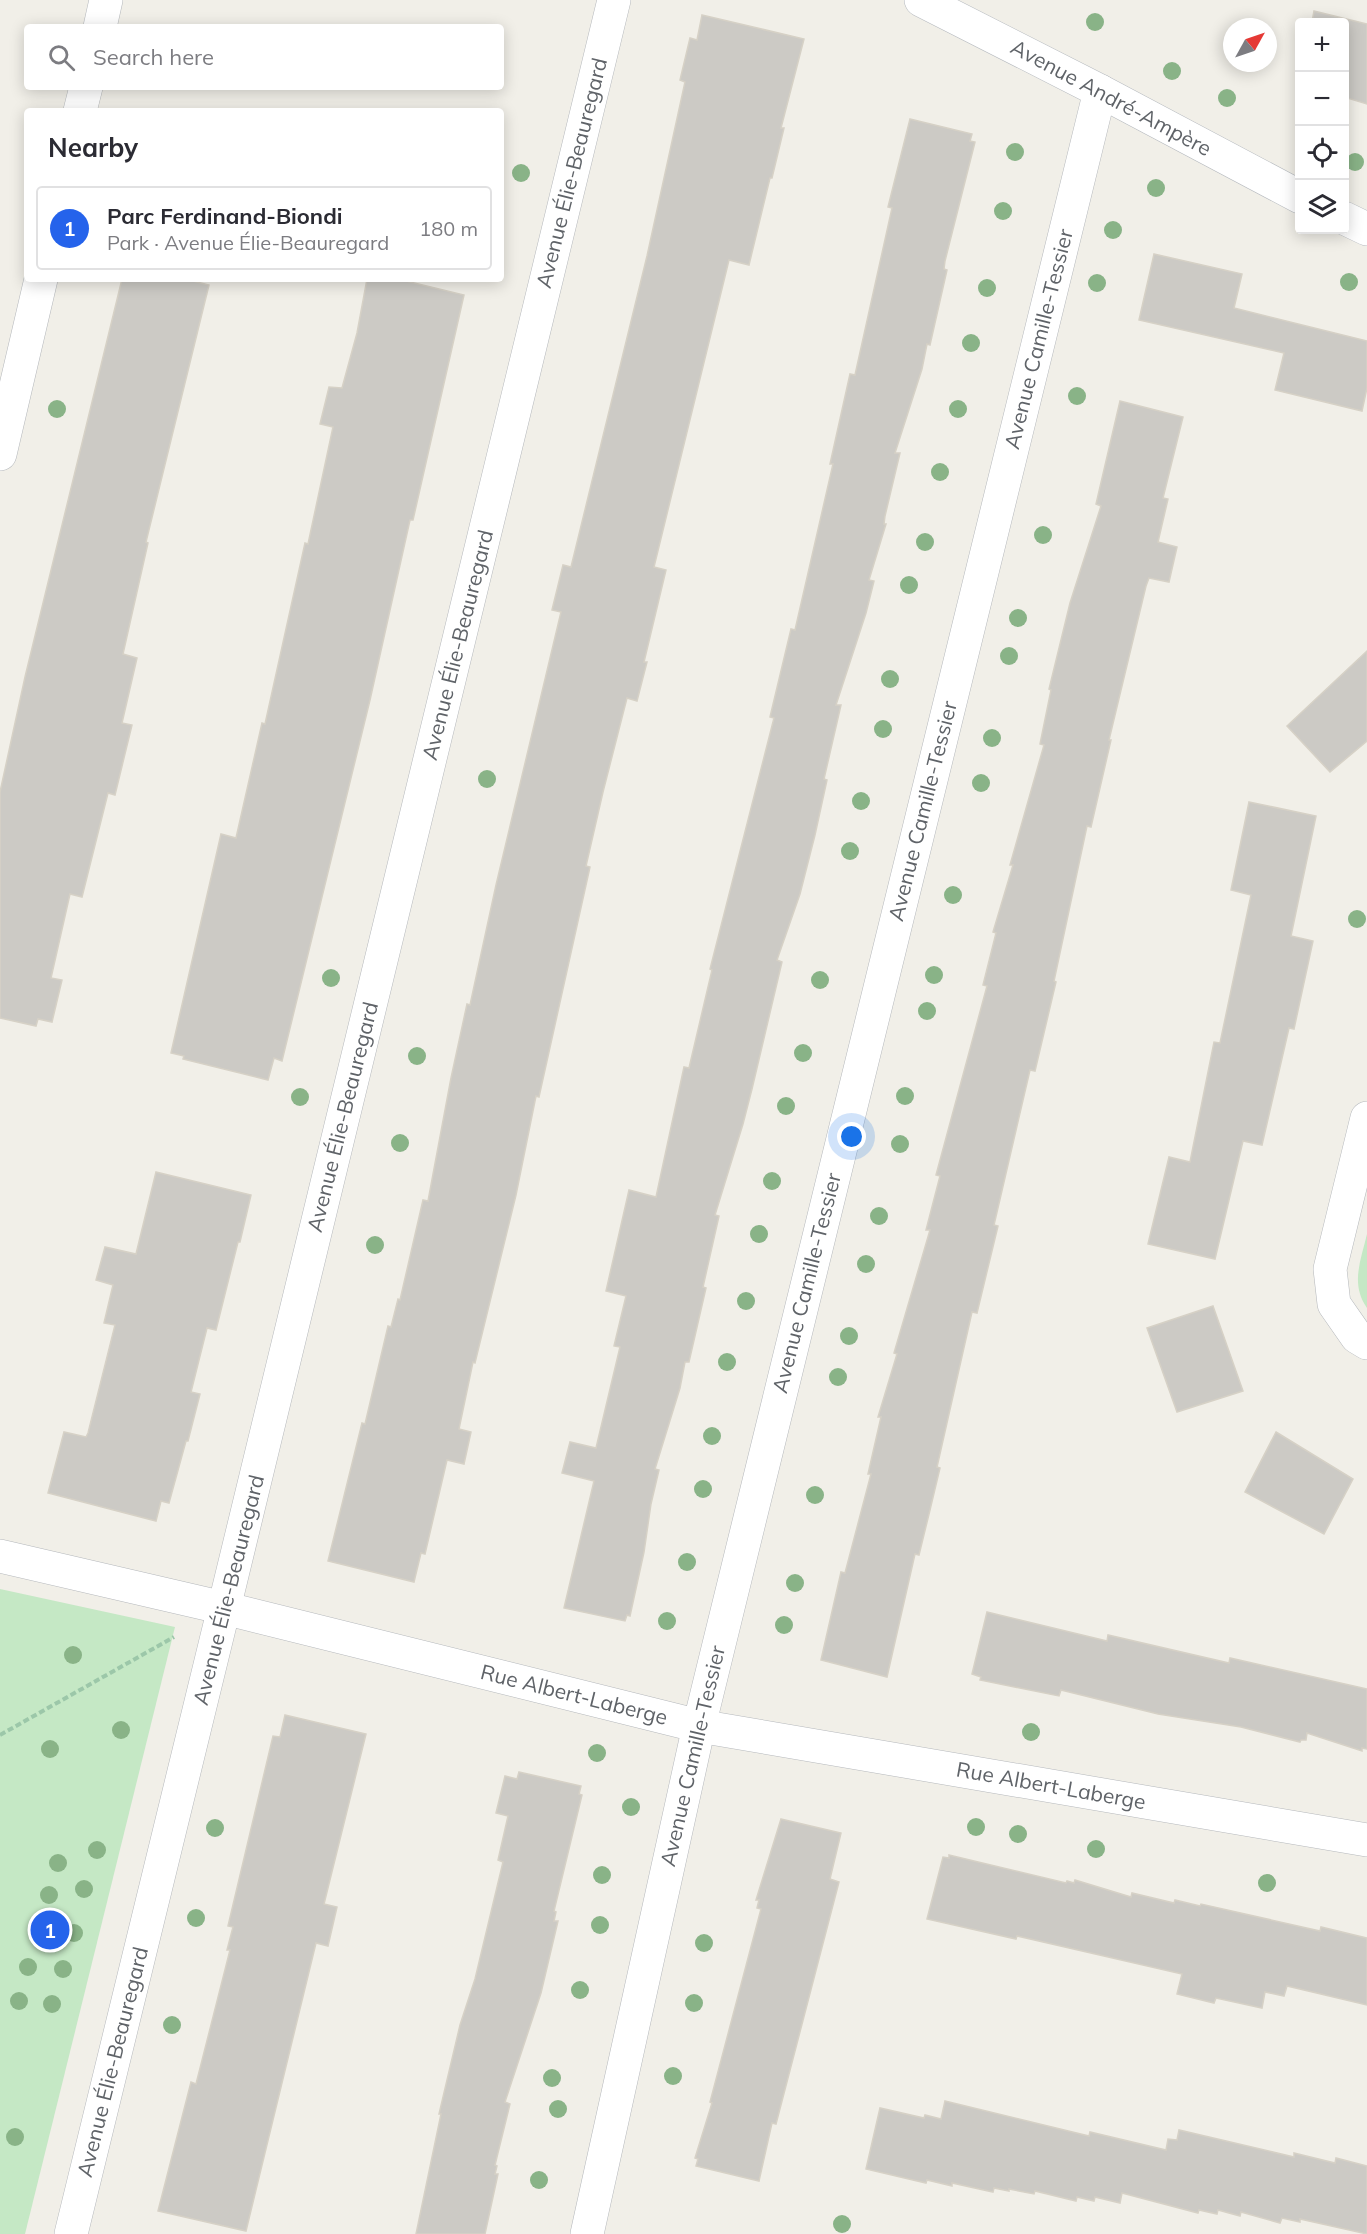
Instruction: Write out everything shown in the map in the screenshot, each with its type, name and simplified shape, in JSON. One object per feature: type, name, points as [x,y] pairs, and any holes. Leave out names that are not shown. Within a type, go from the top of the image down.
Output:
[{"type":"street","points":[[101,24],[106,0]]},
{"type":"street","name":"Avenue Élie-Beauregard","points":[[71,2234],[614,0]]},
{"type":"street","name":"Avenue André-Ampère","points":[[921,0],[1100,91],[1295,195]]},
{"type":"street","points":[[81,108],[85,90]]},
{"type":"street","name":"Avenue Camille-Tessier","points":[[587,2234],[699,1726],[1100,91]]},
{"type":"street","points":[[1349,220],[1367,229]]},
{"type":"street","points":[[0,454],[40,282]]},
{"type":"street","points":[[1367,1118],[1330,1269],[1334,1304],[1357,1337],[1367,1343]]},
{"type":"street","name":"Rue Albert-Laberge","points":[[0,1556],[224,1608],[699,1726],[1367,1840]]},
{"type":"path","points":[[0,1735],[224,1608]]},
{"type":"green space","points":[[1367,1234],[1367,1308],[1359,1290],[1358,1272]]},
{"type":"green space","points":[[0,1589],[175,1627],[25,2234],[0,2234]]},
{"type":"building","points":[[1314,11],[1343,18],[1313,18]]},
{"type":"building","points":[[702,15],[804,39],[749,265],[729,260],[654,567],[666,570],[644,662],[647,662],[637,701],[627,698],[586,866],[590,867],[539,1097],[536,1096],[516,1195],[475,1363],[473,1362],[459,1429],[471,1432],[464,1464],[447,1460],[425,1554],[421,1553],[414,1582],[328,1561],[362,1423],[365,1424],[388,1326],[391,1327],[398,1299],[400,1300],[423,1200],[428,1201],[467,1004],[470,1005],[561,612],[552,610],[563,565],[571,567],[647,256],[685,82],[680,80],[690,38],[697,40]]},
{"type":"building","points":[[1349,20],[1367,24],[1367,104],[1349,99]]},
{"type":"building","points":[[910,119],[972,134],[970,141],[975,142],[945,261],[944,269],[947,270],[930,345],[927,344],[922,369],[895,453],[900,453],[885,516],[884,524],[886,524],[869,580],[874,581],[836,705],[841,705],[824,779],[827,780],[815,835],[800,894],[777,960],[782,962],[752,1089],[715,1215],[719,1216],[703,1287],[706,1288],[689,1362],[685,1362],[680,1388],[655,1469],[659,1470],[644,1552],[630,1616],[627,1615],[625,1621],[564,1608],[594,1481],[562,1473],[570,1442],[596,1448],[620,1347],[614,1346],[626,1296],[606,1291],[629,1190],[656,1197],[684,1067],[689,1068],[712,970],[710,969],[774,718],[770,717],[791,629],[795,630],[833,464],[830,464],[850,374],[855,375],[892,208],[888,207]]},
{"type":"building","points":[[1154,254],[1242,274],[1234,308],[1367,341],[1367,388],[1362,411],[1275,390],[1284,353],[1139,320]]},
{"type":"building","points":[[121,282],[197,282],[209,285],[146,542],[148,543],[123,654],[137,658],[122,723],[132,725],[115,795],[108,793],[82,897],[70,894],[51,978],[62,980],[52,1022],[38,1019],[36,1026],[0,1018],[0,792],[25,677]]},
{"type":"building","points":[[366,282],[410,282],[464,295],[413,520],[410,520],[370,700],[282,1061],[274,1058],[268,1080],[183,1059],[184,1056],[171,1053],[221,834],[236,838],[262,723],[265,724],[305,543],[308,544],[333,427],[320,424],[329,387],[342,388],[357,333]]},
{"type":"building","points":[[1120,401],[1183,417],[1163,498],[1168,499],[1158,542],[1177,547],[1169,582],[1149,578],[1146,586],[1109,740],[1111,740],[1091,827],[1087,826],[1054,981],[1056,982],[1035,1071],[1030,1070],[994,1225],[998,1226],[977,1313],[972,1312],[937,1467],[940,1468],[919,1555],[915,1554],[887,1677],[821,1660],[841,1572],[845,1573],[871,1474],[868,1474],[881,1417],[878,1417],[897,1354],[894,1353],[930,1230],[926,1230],[940,1176],[936,1175],[987,986],[983,985],[996,933],[993,932],[1044,745],[1040,744],[1051,690],[1049,689],[1070,603],[1101,506],[1096,504]]},
{"type":"building","points":[[1367,651],[1367,741],[1330,772],[1287,726]]},
{"type":"building","points":[[1249,802],[1316,816],[1291,936],[1313,941],[1294,1029],[1289,1028],[1262,1145],[1243,1141],[1215,1259],[1148,1244],[1169,1157],[1190,1162],[1214,1042],[1220,1043],[1251,895],[1231,890]]},
{"type":"building","points":[[156,1172],[251,1195],[216,1330],[207,1328],[191,1392],[200,1394],[188,1441],[186,1441],[169,1503],[161,1501],[156,1521],[48,1493],[64,1432],[86,1437],[88,1433],[115,1325],[104,1323],[113,1285],[96,1280],[105,1247],[136,1254]]},
{"type":"building","points":[[1213,1306],[1243,1391],[1177,1412],[1147,1328]]},
{"type":"building","points":[[1276,1432],[1353,1479],[1324,1534],[1245,1492]]},
{"type":"building","points":[[987,1612],[1107,1641],[1108,1635],[1229,1663],[1230,1658],[1367,1689],[1367,1749],[1362,1748],[1362,1751],[1307,1733],[1306,1740],[1300,1742],[1241,1727],[1158,1714],[1061,1690],[1059,1696],[980,1680],[981,1677],[972,1674]]},
{"type":"building","points":[[285,1715],[366,1734],[324,1904],[337,1907],[328,1946],[316,1943],[246,2231],[158,2211],[191,2082],[196,2084],[230,1950],[227,1950],[233,1927],[228,1926],[273,1736],[280,1737]]},
{"type":"building","points":[[519,1772],[581,1786],[579,1794],[582,1795],[554,1911],[556,1912],[554,1921],[558,1921],[541,1993],[505,2102],[510,2104],[495,2165],[497,2166],[495,2174],[498,2174],[485,2234],[416,2234],[441,2114],[439,2114],[503,1862],[498,1860],[508,1816],[496,1813],[505,1776],[517,1779]]},
{"type":"building","points":[[781,1819],[841,1833],[830,1879],[839,1882],[776,2124],[772,2123],[759,2181],[696,2166],[698,2159],[695,2158],[712,2103],[710,2102],[761,1909],[757,1908],[759,1900],[756,1900]]},
{"type":"building","points":[[949,1855],[1066,1883],[1067,1881],[1074,1883],[1075,1880],[1131,1897],[1132,1893],[1174,1903],[1175,1900],[1200,1906],[1201,1904],[1320,1931],[1321,1927],[1367,1938],[1367,2005],[1287,1986],[1284,1996],[1265,1992],[1262,2008],[1216,1998],[1214,2003],[1177,1994],[1182,1974],[1017,1936],[1016,1939],[927,1919],[943,1857],[949,1858]]},
{"type":"building","points":[[945,2101],[1089,2136],[1090,2132],[1166,2150],[1168,2139],[1177,2140],[1179,2130],[1294,2157],[1294,2153],[1335,2163],[1336,2158],[1367,2166],[1367,2234],[1300,2219],[1300,2222],[1282,2218],[1280,2223],[1241,2212],[1240,2216],[1218,2210],[1217,2214],[1199,2210],[1198,2213],[1122,2193],[1120,2203],[1095,2197],[1094,2201],[1077,2197],[1076,2201],[1035,2191],[1034,2194],[994,2188],[993,2192],[952,2183],[952,2186],[927,2180],[926,2183],[866,2169],[880,2108],[924,2118],[925,2115],[941,2119]]},
{"type":"place","name":"Parc Ferdinand-Biondi","points":[[50,1930]]}]
